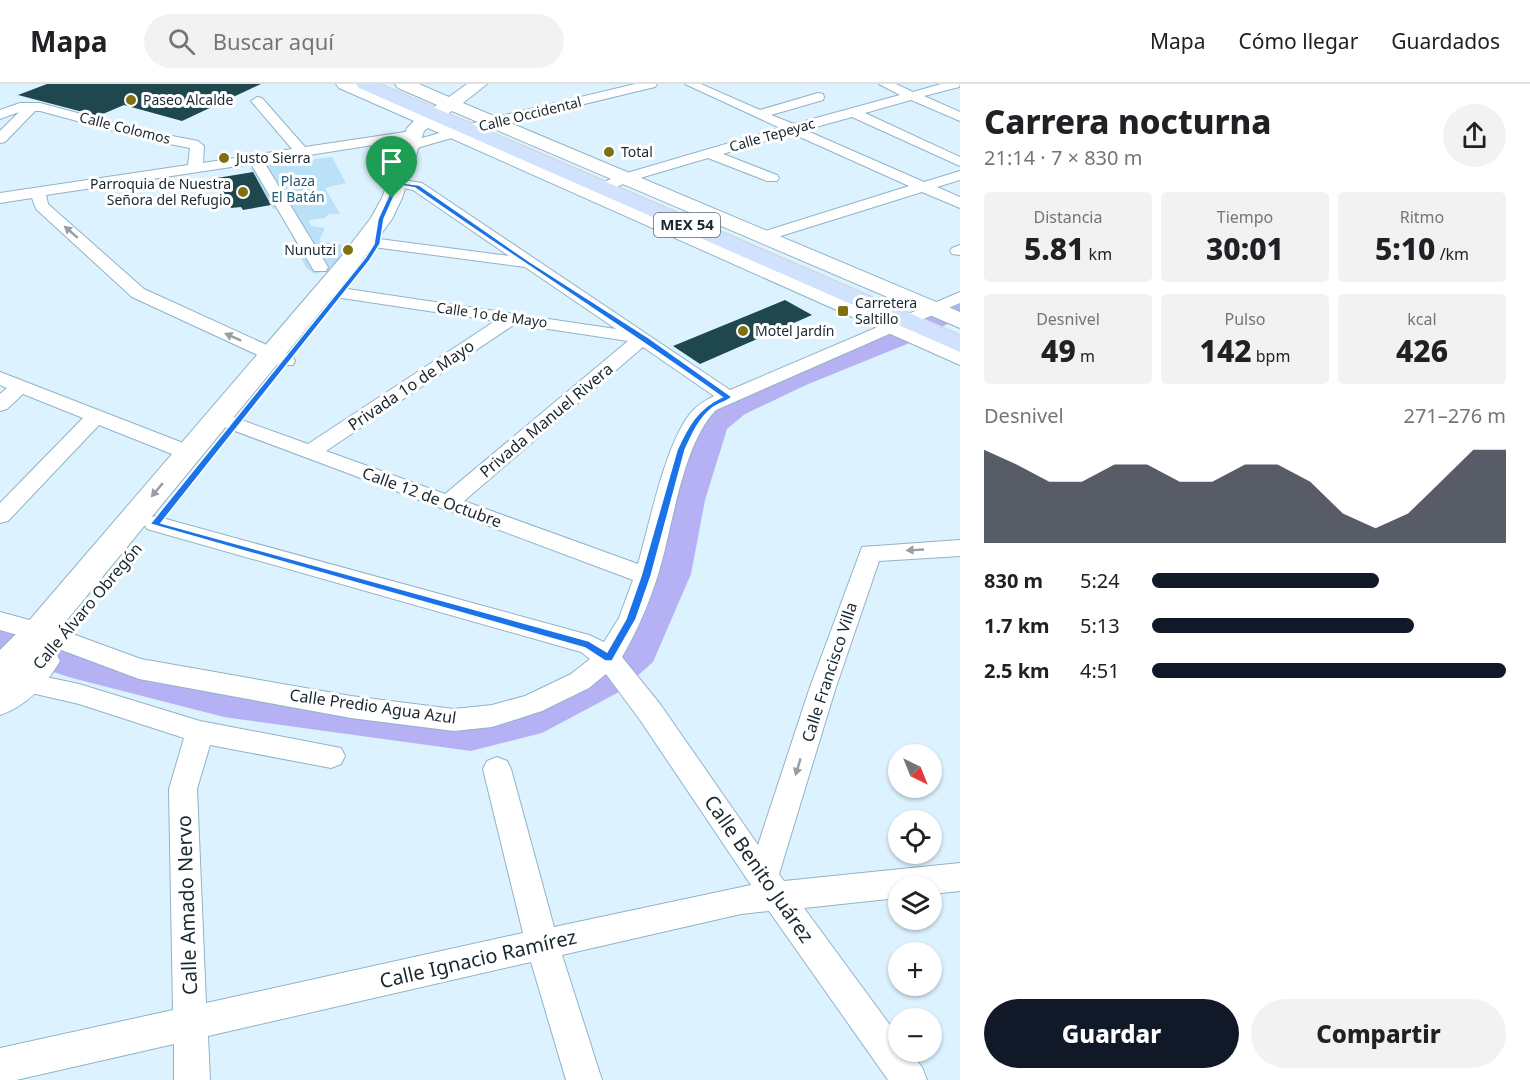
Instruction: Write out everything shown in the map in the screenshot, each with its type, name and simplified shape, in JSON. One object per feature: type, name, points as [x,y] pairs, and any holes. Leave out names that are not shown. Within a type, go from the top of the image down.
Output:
[{"type":"main road","name":"MEX 54","points":[[365,84],[436,109]]},
{"type":"main road","name":"MEX 54","points":[[381,84],[474,128],[911,318]]},
{"type":"street","points":[[345,84],[436,109],[474,128]]},
{"type":"street","points":[[404,84],[436,109]]},
{"type":"street","name":"Calle Occidental","points":[[0,198],[301,151],[411,141],[474,128],[651,84]]},
{"type":"street","points":[[691,84],[960,203]]},
{"type":"street","points":[[885,84],[960,117]]},
{"type":"street","name":"Calle Tepeyac","points":[[608,186],[708,153],[955,84]]},
{"type":"street","points":[[436,109],[472,88]]},
{"type":"street","points":[[759,114],[818,97]]},
{"type":"street","points":[[257,101],[301,151]]},
{"type":"street","points":[[0,115],[20,107],[32,106]]},
{"type":"street","points":[[0,139],[32,106]]},
{"type":"street","name":"Calle Colomos","points":[[32,106],[140,134],[193,144],[197,146],[195,168]]},
{"type":"street","name":"Calle Álvaro Obregón","points":[[278,358],[341,293],[374,235],[397,183],[416,128],[436,109]]},
{"type":"street","points":[[853,112],[960,162]]},
{"type":"street","points":[[708,153],[772,178]]},
{"type":"street","points":[[255,159],[320,267]]},
{"type":"street","points":[[762,237],[960,175]]},
{"type":"street","points":[[397,183],[417,186],[528,264],[643,338],[728,397]]},
{"type":"street","points":[[608,186],[762,237],[947,337],[960,357]]},
{"type":"street","points":[[38,192],[41,206],[138,293],[278,358]]},
{"type":"street","points":[[374,235],[528,264]]},
{"type":"street","name":"Calle Álvaro Obregón","points":[[12,679],[154,524],[226,421],[374,235]]},
{"type":"street","name":"Calle 1o de Mayo","points":[[341,293],[643,338]]},
{"type":"street","name":"Calle Predio Agua Azul","points":[[0,621],[139,669],[351,706],[454,720],[492,716],[533,704],[580,681],[609,659],[631,619],[646,576],[681,450],[698,418],[709,406],[960,297]]},
{"type":"street","name":"Privada 1o de Mayo","points":[[310,452],[512,318]]},
{"type":"street","points":[[911,318],[947,337]]},
{"type":"street","name":"Privada Manuel Rivera","points":[[448,503],[643,338]]},
{"type":"street","points":[[0,378],[189,453]]},
{"type":"street","points":[[0,405],[20,386]]},
{"type":"street","points":[[0,516],[8,498],[96,416]]},
{"type":"street","name":"Calle Álvaro Obregón","points":[[48,639],[189,453],[226,421]]},
{"type":"street","name":"Calle 12 de Octubre","points":[[226,421],[646,576]]},
{"type":"street","points":[[154,524],[589,645],[609,659]]},
{"type":"street","name":"Calle Francisco Villa","points":[[770,887],[822,690],[870,553],[960,548]]},
{"type":"street","name":"Calle Benito Juárez","points":[[609,659],[650,712],[770,887],[909,1080]]},
{"type":"street","points":[[12,679],[79,694],[200,732],[331,756]]},
{"type":"street","name":"Calle Amado Nervo","points":[[192,1080],[183,789],[200,732]]},
{"type":"street","points":[[497,769],[542,945],[584,1080]]},
{"type":"street","name":"Calle Ignacio Ramírez","points":[[0,1066],[741,900],[770,887],[960,877]]},
{"type":"green space","name":"Plaza El Batán","points":[[332,157],[346,183],[325,188],[340,214],[329,214],[325,218],[309,220],[311,226],[325,228],[319,241],[348,246],[336,269],[315,274],[306,268],[280,209],[273,209],[250,168]]},
{"type":"building","name":"Paseo Alcalde","points":[[47,84],[261,84],[182,121],[124,105],[98,116],[18,95]]},
{"type":"building","name":"Parroquia de Nuestra Señora del Refugio","points":[[253,172],[271,205],[243,210],[241,207],[231,208],[217,178]]},
{"type":"building","name":"Motel Jardín","points":[[785,300],[812,315],[700,364],[673,346]]},
{"type":"waterway","points":[[0,640],[72,663],[224,701],[471,734],[527,721],[604,681],[639,651],[672,574],[688,500],[712,425],[734,407],[795,379],[897,338],[960,307]]},
{"type":"place","name":"Paseo Alcalde","points":[[131,100]]},
{"type":"place","name":"Total","points":[[609,152]]},
{"type":"place","name":"Justo Sierra","points":[[224,158]]},
{"type":"place","name":"Parroquia de Nuestra Señora del Refugio","points":[[243,192]]},
{"type":"place","name":"Nunutzi","points":[[348,250]]},
{"type":"place","name":"Carretera Saltillo","points":[[843,311]]},
{"type":"place","name":"Motel Jardín","points":[[743,331]]},
{"type":"route","points":[[397,183],[417,186],[528,264],[643,338],[728,397],[709,406],[698,418],[681,450],[646,576],[631,619],[608,658],[589,645],[154,524],[368,258],[377,244],[381,219],[392,198],[397,183]]}]
